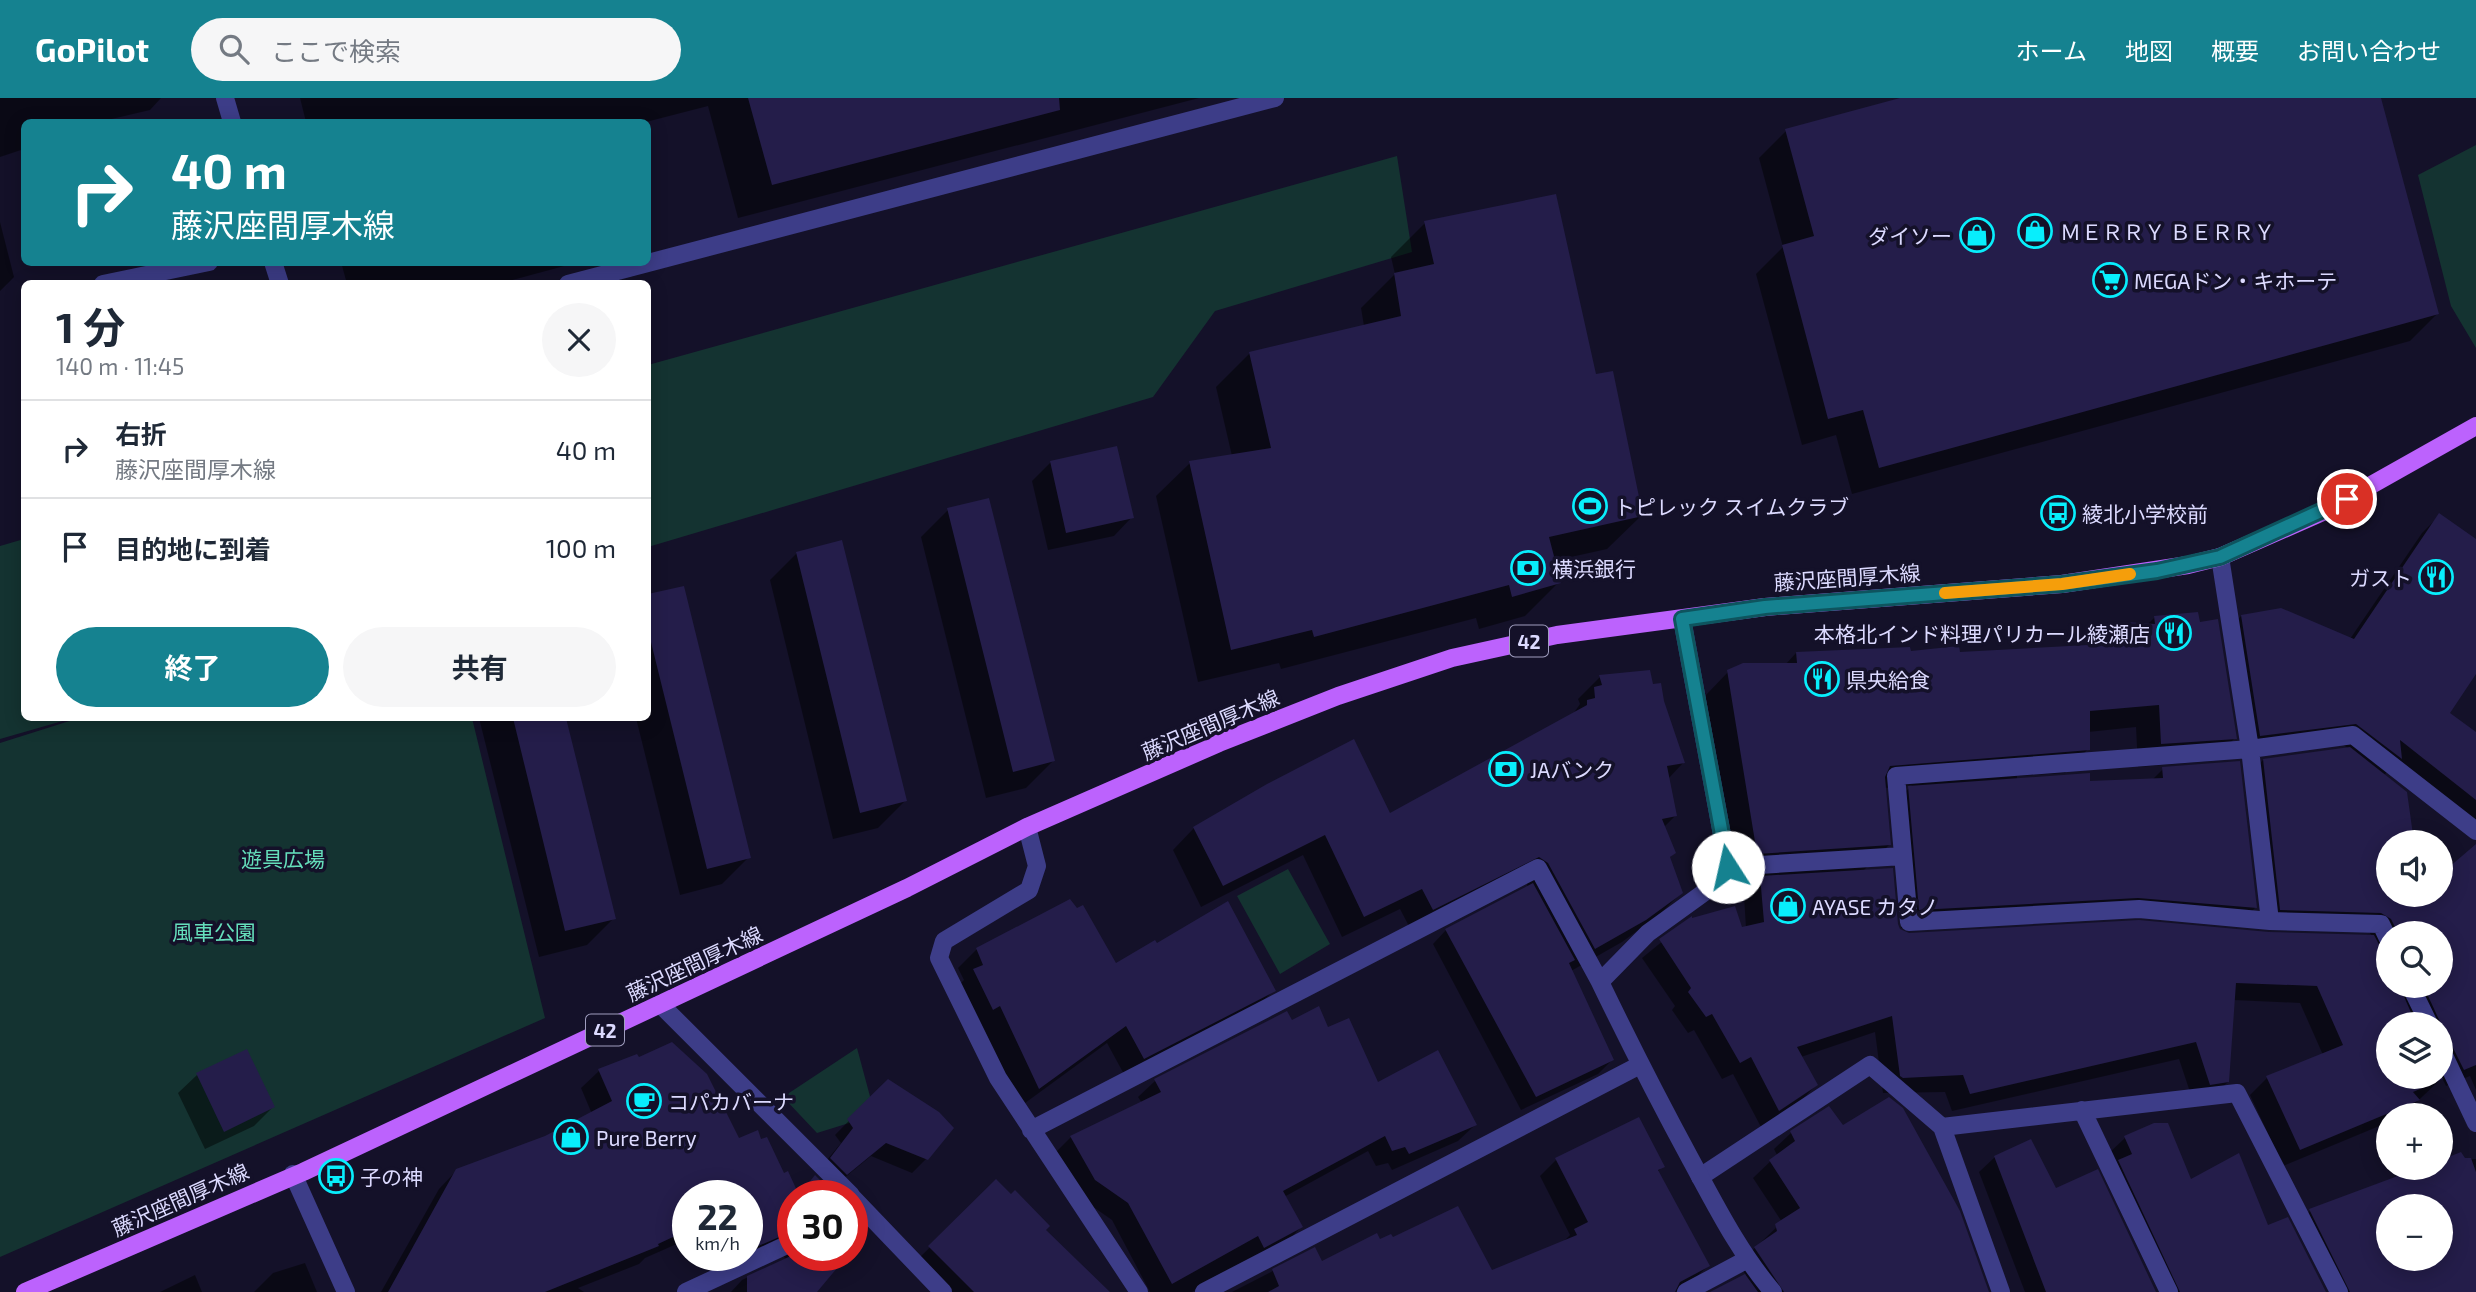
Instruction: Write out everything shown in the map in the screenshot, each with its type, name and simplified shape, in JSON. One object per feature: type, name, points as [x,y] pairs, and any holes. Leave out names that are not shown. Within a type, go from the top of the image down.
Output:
[{"type":"main road","name":"藤沢座間厚木線","points":[[25,1292],[293,1174],[660,1004],[1027,827],[1219,743],[1338,696],[1452,658],[1557,635],[1765,607],[2062,584],[2157,571],[2220,557],[2325,511],[2476,426]]},
{"type":"street","points":[[225,98],[231,119]]},
{"type":"street","points":[[651,262],[1275,98]]},
{"type":"street","points":[[122,280],[190,266]]},
{"type":"street","points":[[583,280],[636,266]]},
{"type":"street","points":[[2220,557],[2250,749],[2270,921]]},
{"type":"street","points":[[1600,982],[1648,933],[1720,881],[1728,867],[1682,619]]},
{"type":"street","points":[[2376,924],[2270,921],[2139,909],[1909,922],[1896,776],[2250,749],[2353,735],[2476,831]]},
{"type":"street","points":[[1027,827],[1038,866],[1029,890],[944,941],[939,958],[998,1078],[1139,1292]]},
{"type":"street","points":[[1728,867],[1903,856]]},
{"type":"street","points":[[1031,1130],[1538,869],[1746,1260],[1773,1292]]},
{"type":"street","points":[[660,1004],[832,1180]]},
{"type":"street","points":[[1204,1292],[1640,1065]]},
{"type":"street","points":[[1700,1177],[1870,1065],[1942,1127],[2001,1292]]},
{"type":"street","points":[[2453,1074],[2476,1123]]},
{"type":"street","points":[[1942,1127],[2237,1093],[2339,1292]]},
{"type":"street","points":[[2082,1110],[2169,1292]]},
{"type":"street","points":[[293,1174],[346,1292]]},
{"type":"street","points":[[868,1216],[943,1292]]},
{"type":"street","points":[[686,1292],[777,1249]]},
{"type":"street","points":[[1686,1292],[1746,1260]]},
{"type":"green space","points":[[2476,145],[2476,348],[2451,306],[2418,175]]},
{"type":"green space","points":[[1397,156],[1412,252],[1215,311],[1153,397],[651,546],[651,364]]},
{"type":"green space","points":[[21,540],[21,721],[63,721],[0,739],[0,546]]},
{"type":"green space","name":"風車公園","points":[[70,721],[473,721],[545,1018],[0,1257],[0,743]]},
{"type":"green space","points":[[1288,869],[1330,944],[1280,974],[1237,896]]},
{"type":"green space","points":[[857,1048],[875,1115],[817,1133],[783,1097]]},
{"type":"building","points":[[748,98],[1059,98],[1060,110],[772,185]]},
{"type":"building","name":"MEGAドン・キホーテ","points":[[1900,98],[2381,98],[2439,314],[1879,468],[1863,410],[1828,419],[1782,245],[1814,236],[1785,129]]},
{"type":"building","points":[[1556,194],[1596,374],[1613,371],[1643,516],[1549,537],[1561,583],[1512,597],[1509,585],[1314,637],[1312,630],[1231,650],[1189,461],[1271,448],[1249,352],[1401,316],[1394,273],[1434,264],[1424,221]]},
{"type":"building","points":[[1117,446],[1134,518],[1066,533],[1050,461]]},
{"type":"building","points":[[989,498],[1055,761],[1013,772],[947,508]]},
{"type":"building","points":[[2439,513],[2476,539],[2476,674],[2450,713],[2476,732],[2476,800],[2400,740],[2402,759],[2356,724],[2260,736],[2241,615],[2281,608],[2354,639]]},
{"type":"building","points":[[842,540],[907,801],[860,813],[796,552]]},
{"type":"building","points":[[684,586],[751,858],[707,869],[651,642],[651,593]]},
{"type":"building","points":[[2198,612],[2200,622],[2218,619],[2237,739],[2161,744],[2159,705],[2090,711],[2090,750],[1890,766],[1885,777],[1891,845],[1757,854],[1727,670],[1743,663],[1797,663],[1796,652],[1910,647],[1911,651],[1959,646],[1960,652],[2125,643],[2126,622],[2155,624],[2154,616]]},
{"type":"building","points":[[1650,670],[1653,684],[1661,683],[1664,701],[1685,763],[1667,766],[1677,816],[1662,819],[1676,853],[1670,857],[1683,893],[1646,920],[1595,949],[1548,863],[1539,857],[1433,910],[1422,889],[1364,917],[1325,835],[1223,886],[1193,827],[1267,784],[1354,739],[1390,813],[1587,705],[1587,700],[1595,698],[1594,687],[1602,685],[1599,675]]},
{"type":"building","points":[[514,721],[567,721],[616,919],[565,931]]},
{"type":"building","points":[[2350,747],[2407,792],[2412,830],[2376,830],[2376,907],[2453,907],[2453,864],[2476,844],[2476,1065],[2464,1070],[2453,1048],[2453,1012],[2435,1012],[2429,998],[2453,998],[2453,921],[2392,921],[2381,913],[2280,910],[2263,759]]},
{"type":"building","points":[[2240,761],[2257,908],[2138,898],[1919,910],[1908,786],[2090,773],[2090,781],[2163,778],[2162,767]]},
{"type":"building","points":[[1893,868],[1898,924],[1900,929],[1909,933],[2139,920],[2269,932],[2374,935],[2376,998],[2405,998],[2411,1012],[2376,1012],[2376,1089],[2420,1089],[2413,1092],[2420,1100],[2413,1103],[2376,1103],[2376,1118],[2300,1150],[2266,1076],[2343,1045],[2317,986],[2236,983],[2229,1082],[2210,1085],[2196,1042],[1970,1094],[1963,1075],[1900,1076],[1892,1016],[1797,1047],[1818,1085],[1779,1111],[1751,1057],[1740,1063],[1712,1014],[1706,1017],[1688,992],[1691,988],[1659,939],[1692,916],[1735,906],[1742,927],[1764,922],[1760,876]]},
{"type":"building","points":[[1533,883],[1575,960],[1569,963],[1614,1060],[1536,1097],[1445,929]]},
{"type":"building","points":[[1070,899],[1077,908],[1083,905],[1116,963],[1155,940],[1157,943],[1228,901],[1276,991],[1144,1059],[1126,1026],[1039,1089],[1000,1006],[993,1010],[973,969],[983,965],[976,948]]},
{"type":"building","points":[[1319,1006],[1328,1027],[1349,1018],[1378,1082],[1438,1050],[1477,1125],[1409,1154],[1405,1147],[1392,1151],[1385,1136],[1283,1191],[1303,1227],[1264,1248],[1258,1236],[1172,1284],[1128,1203],[1095,1180],[1070,1136],[1161,1092],[1154,1079],[1287,1011],[1292,1020]]},
{"type":"building","points":[[672,1042],[707,1074],[739,1138],[758,1130],[761,1139],[767,1137],[784,1173],[788,1171],[792,1180],[777,1180],[777,1238],[763,1244],[763,1180],[672,1180],[672,1237],[658,1244],[659,1246],[545,1292],[388,1292],[456,1169],[545,1136],[612,1101],[598,1069],[637,1054],[639,1057]]},
{"type":"building","points":[[247,1049],[275,1107],[224,1132],[196,1073]]},
{"type":"building","points":[[888,1079],[939,1112],[954,1128],[928,1160],[886,1143],[847,1175],[830,1158],[853,1128],[847,1119]]},
{"type":"building","points":[[1889,1097],[1903,1108],[1960,1211],[1989,1292],[1784,1292],[1754,1247],[1777,1231],[1775,1224],[1800,1208],[1769,1160],[1795,1141],[1790,1131],[1829,1106],[1843,1125]]},
{"type":"building","points":[[1639,1117],[1665,1167],[1658,1170],[1710,1266],[1680,1282],[1675,1292],[1268,1292],[1279,1286],[1272,1269],[1315,1247],[1322,1261],[1377,1233],[1380,1239],[1391,1234],[1393,1237],[1458,1206],[1492,1270],[1577,1235],[1574,1229],[1588,1222],[1555,1158]]},
{"type":"building","points":[[2154,1123],[2168,1123],[2191,1179],[2239,1153],[2268,1225],[2288,1217],[2326,1292],[2180,1292],[2118,1160],[2132,1154],[2124,1136]]},
{"type":"building","points":[[2031,1139],[2056,1188],[2098,1169],[2156,1292],[2046,1292],[1994,1156]]},
{"type":"building","points":[[2461,1152],[2465,1158],[2471,1158],[2476,1172],[2476,1292],[2350,1292],[2309,1209],[2387,1180],[2453,1180],[2453,1155]]},
{"type":"building","points":[[996,1179],[1011,1194],[1015,1190],[1050,1226],[1046,1230],[1110,1292],[974,1292],[928,1246]]},
{"type":"building","points":[[777,1262],[777,1271],[835,1271],[817,1292],[747,1292],[747,1276]]},
{"type":"building","points":[[1745,1274],[1758,1292],[1710,1292]]},
{"type":"slow traffic","points":[[1945,593],[2062,584],[2130,574]]},
{"type":"place","name":"ＭＥＲＲＹ ＢＥＲＲＹ","points":[[2035,231]]},
{"type":"place","name":"ダイソー","points":[[1977,235]]},
{"type":"place","name":"MEGAドン・キホーテ","points":[[2110,280]]},
{"type":"place","name":"トピレック スイムクラブ","points":[[1590,506]]},
{"type":"place","name":"綾北小学校前","points":[[2058,513]]},
{"type":"place","name":"横浜銀行","points":[[1528,568]]},
{"type":"place","name":"ガスト","points":[[2436,577]]},
{"type":"place","name":"本格北インド料理パリカール綾瀬店","points":[[2174,633]]},
{"type":"place","name":"県央給食","points":[[1822,679]]},
{"type":"place","name":"JAバンク","points":[[1506,769]]},
{"type":"place","name":"AYASE カタノ","points":[[1788,906]]},
{"type":"place","name":"コパカバーナ","points":[[644,1101]]},
{"type":"place","name":"Pure Berry","points":[[571,1137]]},
{"type":"place","name":"子の神","points":[[336,1176]]},
{"type":"route","points":[[1728,867],[1682,619],[1765,607],[2062,584],[2157,571],[2220,557],[2347,499]]},
{"type":"park label","name":"遊具広場","points":[[283,858]]}]
